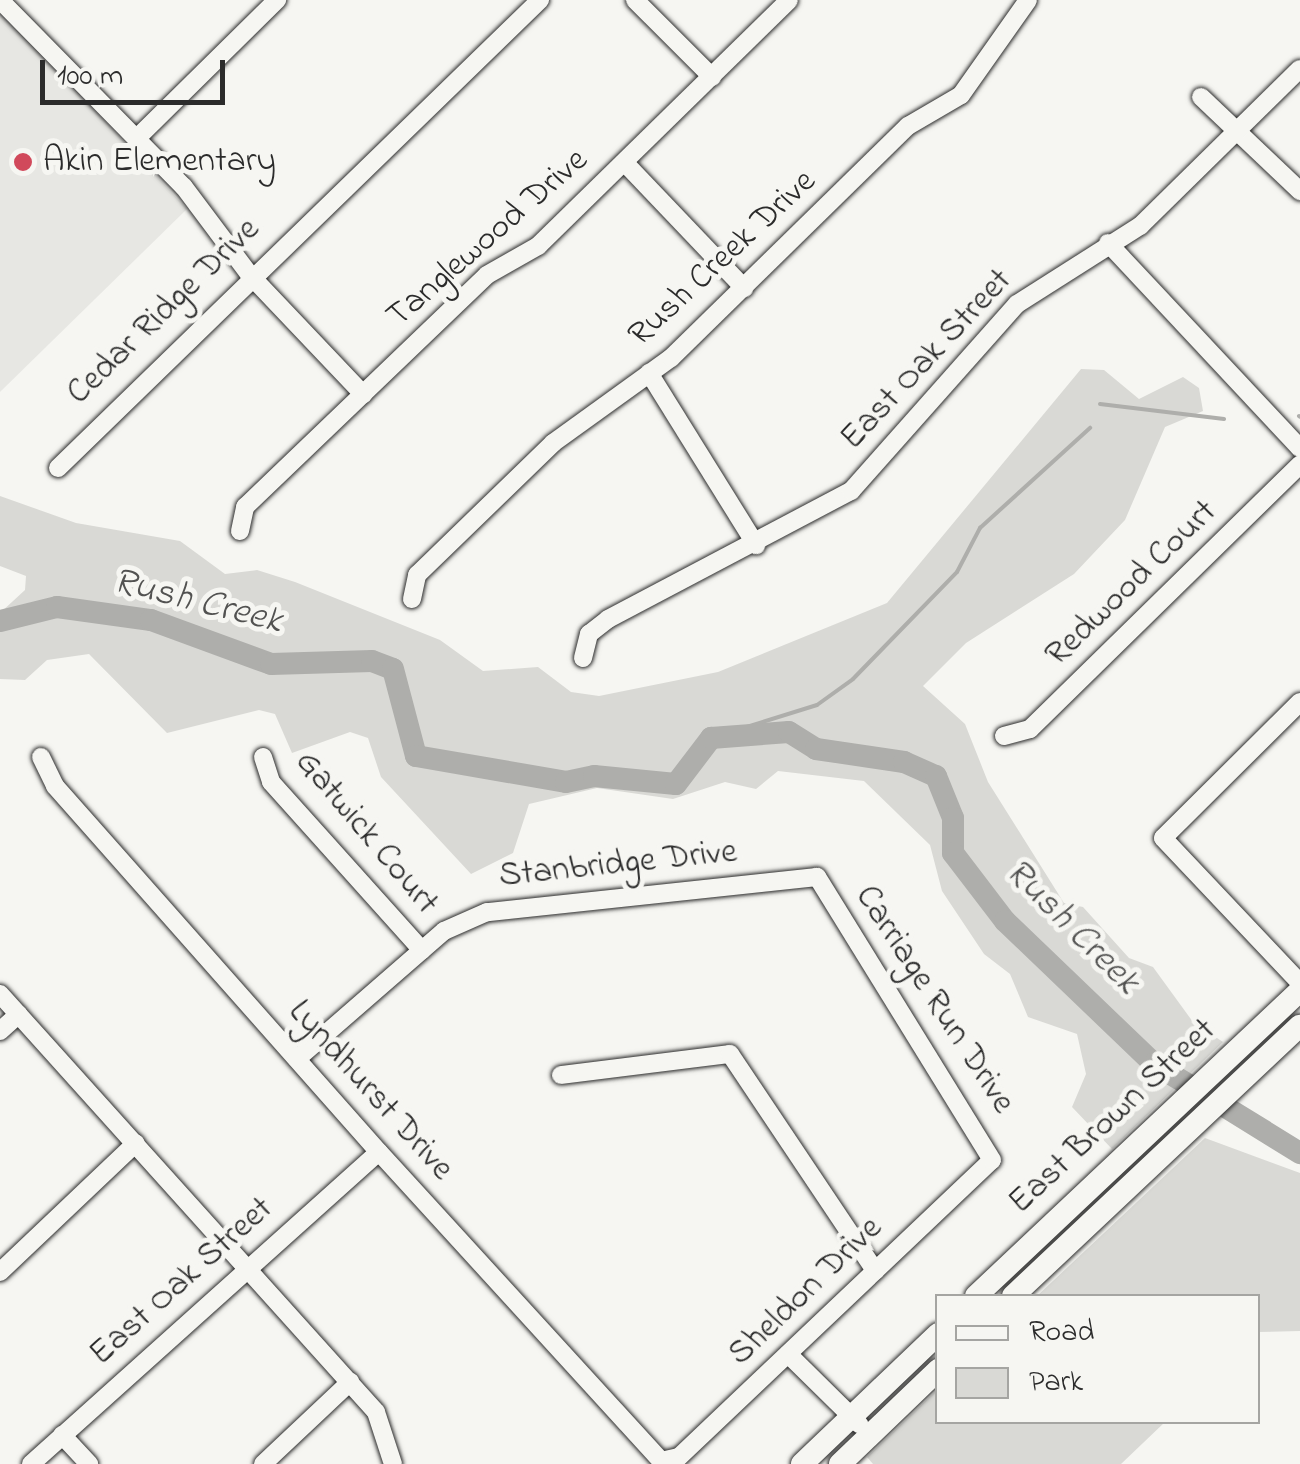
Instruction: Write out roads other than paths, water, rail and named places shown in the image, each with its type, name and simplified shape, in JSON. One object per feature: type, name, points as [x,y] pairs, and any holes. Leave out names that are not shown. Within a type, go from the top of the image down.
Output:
[{"type":"main road","name":"East Brown Street","points":[[978,1294],[1300,987]]},
{"type":"main road","name":"East Brown Street","points":[[1016,1294],[1300,1026]]},
{"type":"main road","points":[[802,1464],[935,1337]]},
{"type":"main road","points":[[840,1464],[935,1373]]},
{"type":"street","points":[[0,0],[137,138],[248,274],[363,394]]},
{"type":"street","points":[[137,138],[278,0]]},
{"type":"street","name":"Cedar Ridge Drive","points":[[58,468],[248,274],[540,0]]},
{"type":"street","points":[[635,0],[712,77]]},
{"type":"street","name":"Tanglewood Drive","points":[[240,531],[245,507],[363,394],[625,163],[789,0]]},
{"type":"street","name":"Rush Creek Drive","points":[[412,598],[417,575],[514,480],[649,373],[744,288],[908,126],[976,80],[1028,0]]},
{"type":"street","name":"East Oak Street","points":[[583,658],[589,634],[608,619],[756,545],[851,491],[1017,304],[1140,226],[1300,69]]},
{"type":"street","points":[[1201,97],[1238,128],[1300,192]]},
{"type":"street","points":[[625,163],[744,288]]},
{"type":"street","points":[[1108,243],[1300,448]]},
{"type":"street","points":[[649,373],[756,545]]},
{"type":"street","name":"Redwood Court","points":[[1004,736],[1030,729],[1300,465]]},
{"type":"street","points":[[1300,702],[1163,838],[1300,987]]},
{"type":"street","name":"Gatwick Court","points":[[263,756],[270,782],[422,950]]},
{"type":"street","name":"Lyndhurst Drive","points":[[41,757],[55,786],[379,1152],[661,1460]]},
{"type":"street","name":"Stanbridge Drive","points":[[297,1059],[422,950],[487,912],[817,876]]},
{"type":"street","name":"Carriage Run Drive","points":[[817,876],[992,1160]]},
{"type":"street","points":[[0,994],[376,1412],[393,1464]]},
{"type":"street","points":[[0,1031],[18,1014]]},
{"type":"street","points":[[561,1075],[730,1054],[875,1271]]},
{"type":"street","points":[[0,1272],[136,1143]]},
{"type":"street","name":"East Oak Street","points":[[31,1464],[247,1266],[379,1152]]},
{"type":"street","name":"Sheldon Drive","points":[[661,1460],[679,1457],[992,1160]]},
{"type":"street","points":[[788,1354],[869,1436]]},
{"type":"street","points":[[263,1464],[350,1382]]},
{"type":"street","points":[[62,1435],[89,1464]]},
{"type":"waterway","points":[[1100,404],[1224,419]]},
{"type":"waterway","points":[[711,738],[817,705],[853,679],[957,572],[980,528],[1090,428]]},
{"type":"waterway","name":"Rush Creek","points":[[0,621],[57,607],[151,620],[271,664],[372,661],[393,669],[416,756],[566,782],[594,776],[676,784],[711,738],[789,732],[816,749],[904,762],[936,776],[953,818],[953,853],[1005,921],[1154,1064],[1187,1084]]},
{"type":"waterway","name":"Rush Creek","points":[[1227,1108],[1300,1153]]},
{"type":"place","name":"Akin Elementary","points":[[23,162]]}]
